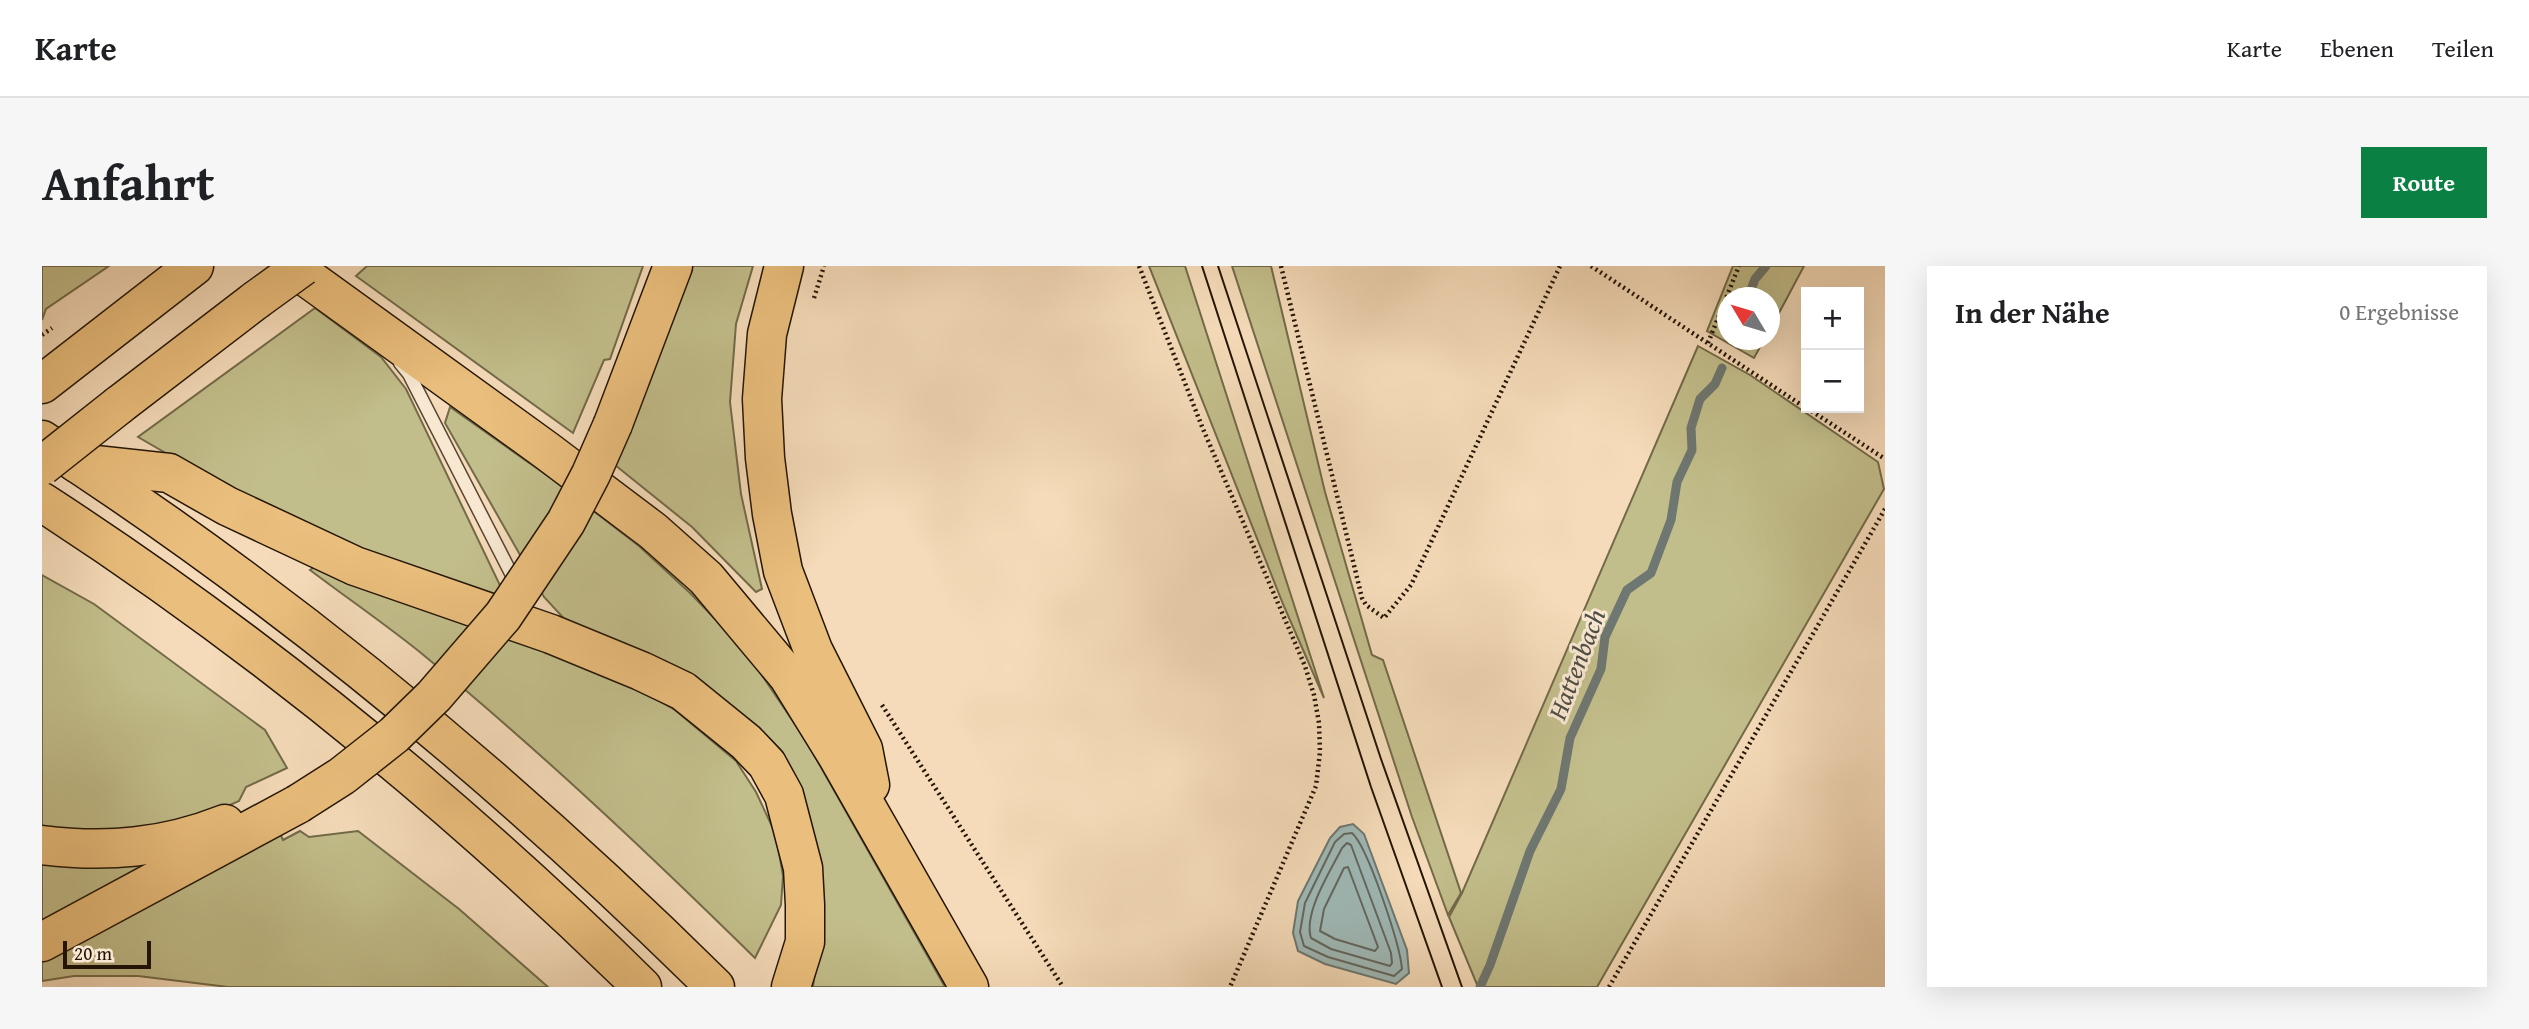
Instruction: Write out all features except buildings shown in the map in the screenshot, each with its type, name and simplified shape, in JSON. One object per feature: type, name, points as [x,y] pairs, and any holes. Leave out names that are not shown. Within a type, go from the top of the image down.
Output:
[{"type":"highway","points":[[51,377],[194,266]]},
{"type":"highway","points":[[291,266],[547,451],[653,531],[706,578],[789,676],[969,987]]},
{"type":"highway","points":[[59,464],[119,405],[303,266]]},
{"type":"highway","points":[[42,942],[298,804],[342,775],[394,735],[434,696],[503,616],[566,522],[613,424],[673,266]]},
{"type":"highway","points":[[784,266],[767,334],[762,399],[765,458],[772,514],[783,570],[813,650],[863,749],[879,832]]},
{"type":"highway","points":[[42,440],[59,464],[257,589],[388,691],[558,836],[715,987]]},
{"type":"highway","points":[[59,464],[169,474],[226,506],[355,566],[535,615],[683,691],[716,716],[767,764],[784,795],[799,847],[804,881],[805,942],[791,987]]},
{"type":"highway","points":[[42,502],[173,592],[378,749],[505,858],[642,987]]},
{"type":"highway","points":[[42,845],[114,850],[156,844],[195,836],[240,817],[298,804]]},
{"type":"lane","points":[[372,326],[410,374],[535,615]]},
{"type":"path","points":[[813,302],[824,266]]},
{"type":"path","points":[[1139,266],[1203,429],[1305,666],[1319,723],[1320,752],[1313,798],[1230,987]]},
{"type":"path","points":[[1281,266],[1362,598],[1366,605],[1384,618],[1411,585],[1560,266]]},
{"type":"path","points":[[1591,266],[1801,405]]},
{"type":"path","points":[[1708,343],[1739,266]]},
{"type":"path","points":[[42,335],[52,328]]},
{"type":"path","points":[[1814,413],[1885,459]]},
{"type":"path","points":[[1609,987],[1885,509]]},
{"type":"path","points":[[875,694],[1063,987]]},
{"type":"shaded area","points":[[42,266],[109,266],[46,309],[42,320]]},
{"type":"shaded area","points":[[367,266],[643,266],[610,359],[604,360],[573,433],[356,276]]},
{"type":"shaded area","points":[[687,266],[753,266],[736,324],[730,402],[741,494],[762,589],[756,592],[692,527],[615,465],[639,409]]},
{"type":"shaded area","points":[[1149,266],[1185,266],[1324,698],[1283,604]]},
{"type":"shaded area","points":[[1232,266],[1271,266],[1325,492],[1372,655],[1383,660],[1461,893],[1448,915],[1412,817]]},
{"type":"shaded area","points":[[1733,266],[1804,266],[1780,311],[1780,287],[1725,287]]},
{"type":"shaded area","points":[[1717,306],[1717,337],[1707,331]]},
{"type":"shaded area","points":[[315,308],[381,357],[406,389],[507,600],[306,530],[138,437]]},
{"type":"shaded area","points":[[1698,346],[1750,375],[1801,410],[1801,413],[1806,413],[1878,462],[1884,489],[1597,987],[1478,987],[1449,917],[1462,893]]},
{"type":"shaded area","points":[[1740,350],[1758,350],[1754,358]]},
{"type":"shaded area","points":[[450,407],[552,479],[639,546],[690,593],[744,649],[805,739],[945,987],[813,987],[818,947],[808,814],[569,624],[544,597],[445,423]]},
{"type":"shaded area","points":[[317,565],[614,675],[675,710],[736,761],[756,792],[776,835],[783,876],[781,905],[755,958],[633,840],[507,726],[421,653],[310,570]]},
{"type":"shaded area","points":[[42,575],[94,604],[265,730],[287,768],[246,787],[239,801],[196,820],[146,830],[42,829]]},
{"type":"shaded area","points":[[279,831],[283,840],[300,831],[309,837],[358,831],[459,909],[548,987],[228,987],[138,976],[74,976],[42,981],[42,961]]},
{"type":"shaded area","points":[[42,860],[146,862],[148,870],[42,924]]},
{"type":"water","points":[[1353,824],[1364,834],[1407,950],[1409,973],[1396,984],[1325,964],[1298,951],[1293,933],[1298,901],[1330,838],[1340,827]]},
{"type":"waterway","name":"Hattenbach","points":[[1752,287],[1766,266]]},
{"type":"waterway","name":"Hattenbach","points":[[1480,987],[1530,851],[1561,789],[1570,738],[1601,669],[1605,637],[1627,590],[1651,573],[1671,520],[1677,482],[1692,450],[1691,428],[1700,399],[1715,384],[1722,368]]},
{"type":"tram line","points":[[1202,266],[1371,787],[1442,987]]},
{"type":"tram line","points":[[1218,266],[1381,759],[1462,987]]}]
